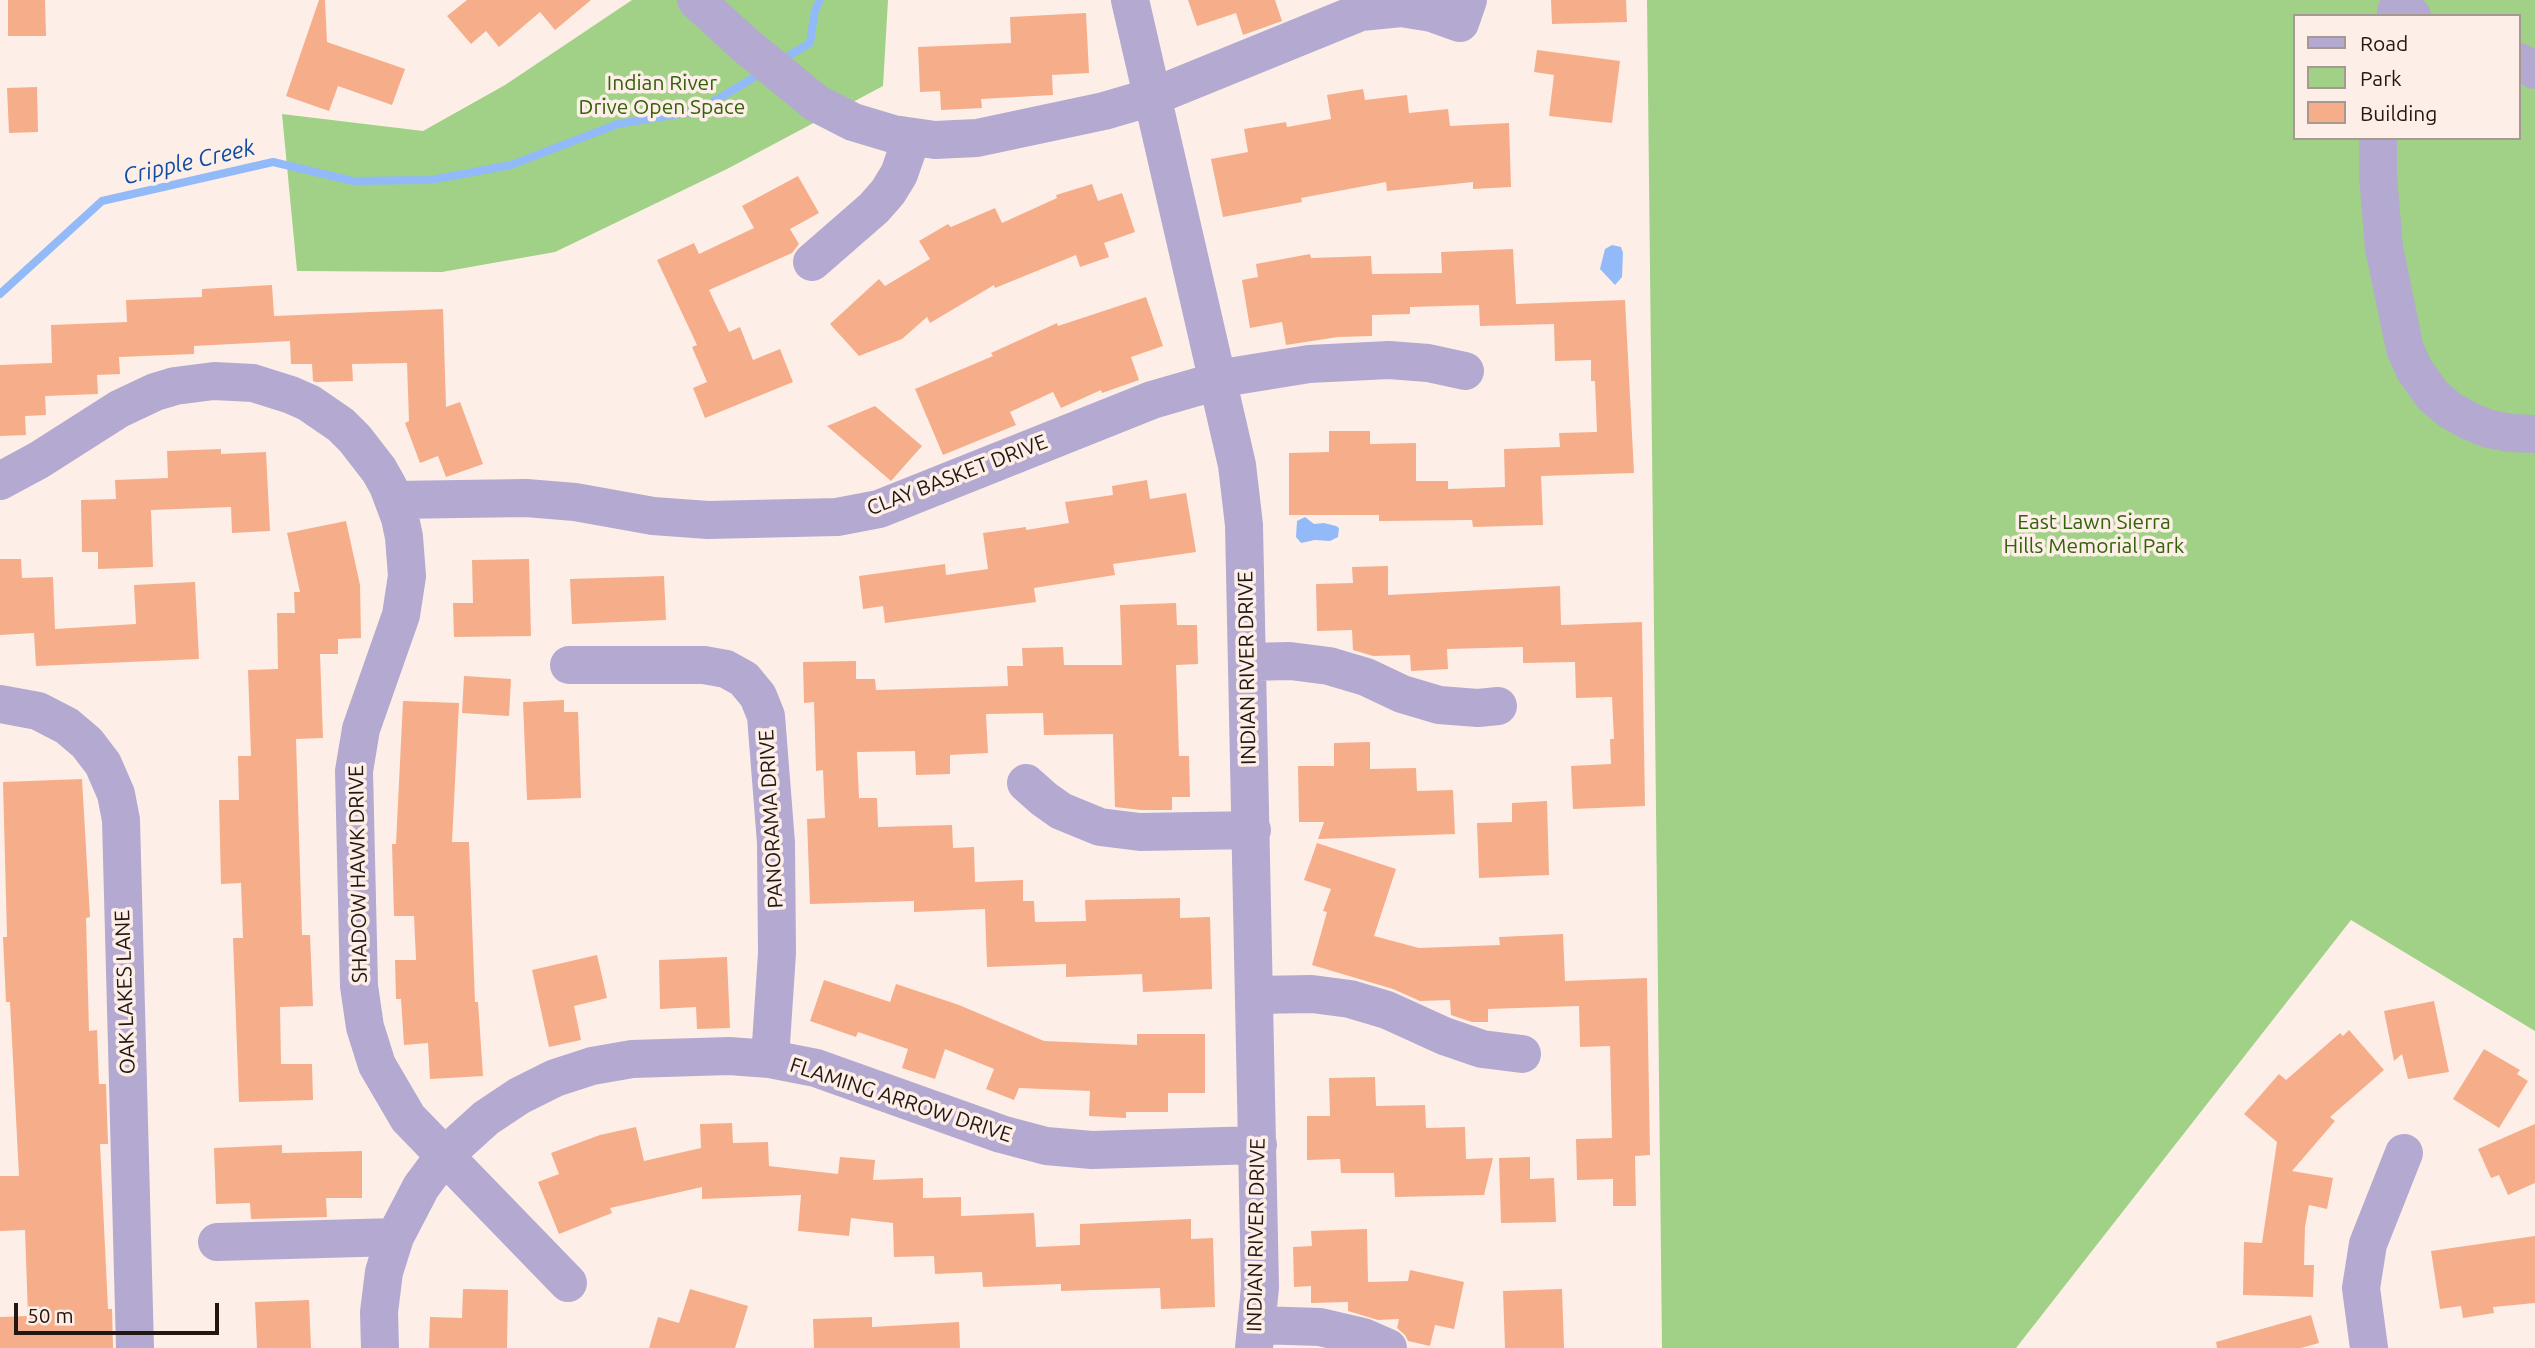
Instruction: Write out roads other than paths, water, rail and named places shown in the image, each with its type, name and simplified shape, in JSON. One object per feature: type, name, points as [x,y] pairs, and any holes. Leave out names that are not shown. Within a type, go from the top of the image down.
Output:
[{"type":"street","points":[[696,0],[801,93],[853,122],[893,134],[935,140],[977,138],[1104,111],[1152,97],[1361,12],[1401,8],[1432,13],[1460,23],[1468,0]]},
{"type":"street","name":"INDIAN RIVER DRIVE","points":[[1130,0],[1237,465],[1244,524],[1258,1145],[1260,1287],[1256,1337]]},
{"type":"street","points":[[812,262],[874,208],[888,192],[899,174],[912,137]]},
{"type":"street","points":[[2378,140],[2384,248],[2404,349],[2414,369],[2434,396],[2469,421],[2489,429],[2535,434]]},
{"type":"street","name":"CLAY BASKET DRIVE","points":[[394,500],[526,498],[575,502],[653,516],[708,520],[837,517],[879,509],[1152,400],[1217,380],[1309,364],[1389,360],[1428,363],[1465,371]]},
{"type":"street","name":"SHADOW HAWK DRIVE","points":[[0,481],[39,460],[119,409],[155,392],[175,386],[233,381],[253,383],[309,403],[341,425],[379,470],[394,500],[404,537],[407,576],[401,615],[361,729],[354,771],[359,986],[365,1027],[377,1065],[408,1118],[568,1283]]},
{"type":"street","points":[[1247,662],[1290,661],[1329,666],[1439,705],[1478,708],[1498,706]]},
{"type":"street","name":"PANORAMA DRIVE","points":[[569,666],[704,665],[726,669],[744,679],[758,696],[766,716],[776,843],[777,953],[770,1059]]},
{"type":"street","name":"OAK LAKES LANE","points":[[0,704],[38,711],[67,726],[87,743],[103,764],[116,794],[121,820],[135,1348]]},
{"type":"street","points":[[1026,783],[1061,811],[1100,827],[1140,832],[1252,830]]},
{"type":"street","points":[[1255,995],[1312,993],[1350,999],[1387,1010],[1444,1037],[1469,1045],[1521,1054]]},
{"type":"street","name":"FLAMING ARROW DRIVE","points":[[380,1348],[379,1312],[384,1272],[395,1237],[416,1196],[444,1156],[486,1118],[519,1096],[555,1078],[592,1066],[632,1059],[729,1056],[770,1059],[816,1068],[1001,1134],[1046,1146],[1092,1150],[1258,1145]]},
{"type":"street","points":[[2369,1348],[2361,1288],[2368,1244],[2404,1153]]},
{"type":"street","points":[[217,1242],[395,1237]]},
{"type":"street","points":[[1256,1337],[1320,1327],[1363,1337],[1388,1348]]},
{"type":"water","points":[[1612,245],[1621,247],[1623,253],[1622,277],[1615,285],[1600,269],[1605,249]]},
{"type":"water","points":[[1305,517],[1314,524],[1336,526],[1339,528],[1338,537],[1330,541],[1301,543],[1296,537],[1297,521]]},
{"type":"waterway","name":"Cripple Creek","points":[[780,61],[810,43],[815,10],[820,0]]},
{"type":"waterway","name":"Cripple Creek","points":[[0,294],[102,201],[273,162],[353,181],[431,180],[511,165],[618,124],[698,111],[763,72]]},
{"type":"park label","name":"Indian River Drive Open Space","points":[[662,95]]},
{"type":"park label","name":"East Lawn Sierra Hills Memorial Park","points":[[2094,534]]}]
